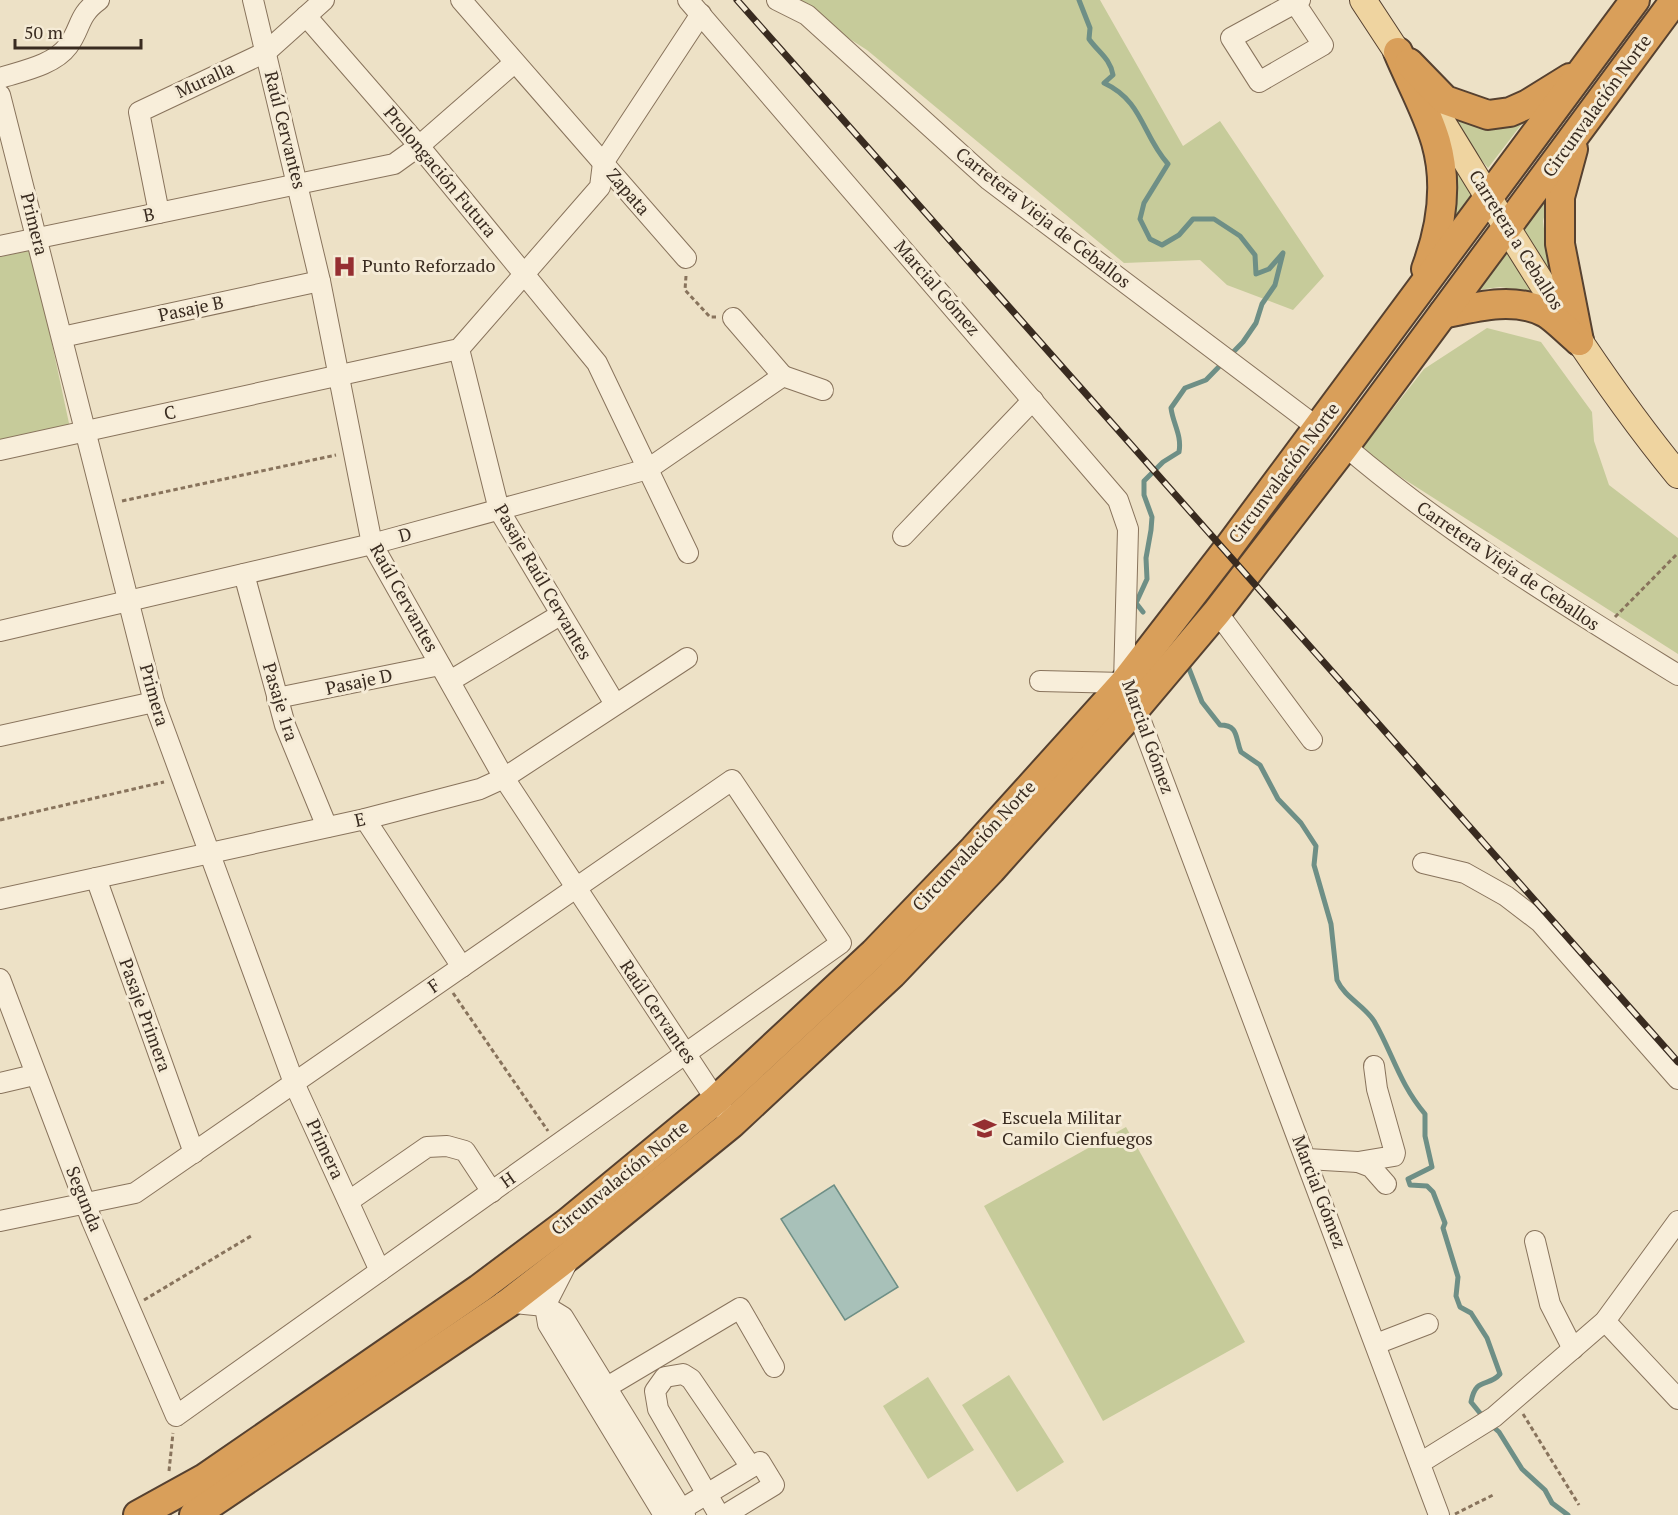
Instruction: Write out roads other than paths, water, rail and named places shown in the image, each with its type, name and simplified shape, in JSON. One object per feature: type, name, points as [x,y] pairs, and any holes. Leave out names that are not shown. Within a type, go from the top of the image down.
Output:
[{"type":"highway","name":"Circunvalación Norte","points":[[138,1515],[205,1478],[479,1289],[567,1223],[716,1100],[874,953],[974,849],[1124,683],[1318,428],[1635,0]]},
{"type":"highway","name":"Circunvalación Norte","points":[[194,1515],[507,1304],[570,1256],[731,1124],[892,974],[991,870],[1136,708],[1217,612],[1345,446],[1675,0]]},
{"type":"highway","points":[[1398,52],[1445,100],[1488,114],[1510,112],[1528,104],[1584,69]]},
{"type":"highway","points":[[1398,52],[1436,142],[1442,192],[1438,236],[1416,296]]},
{"type":"highway","points":[[1577,133],[1560,197],[1560,244],[1579,341]]},
{"type":"highway","points":[[1443,314],[1490,304],[1516,305],[1545,313],[1579,341]]},
{"type":"main road","name":"Carretera a Ceballos","points":[[1363,0],[1509,226],[1579,341],[1678,475]]},
{"type":"street","points":[[0,78],[50,61],[68,47],[85,10],[99,0]]},
{"type":"street","name":"Raúl Cervantes","points":[[253,0],[321,281],[372,544],[504,778],[731,1124]]},
{"type":"street","name":"Muralla","points":[[159,213],[139,112],[266,52],[324,0]]},
{"type":"street","name":"Zapata","points":[[461,0],[686,258]]},
{"type":"street","name":"Carretera Vieja de Ceballos","points":[[777,0],[807,15],[989,180],[1318,428]]},
{"type":"street","points":[[1297,1],[1323,45],[1259,82],[1231,38],[1297,1]]},
{"type":"street","points":[[459,349],[600,187],[603,163],[695,7]]},
{"type":"street","name":"Marcial Gómez","points":[[695,7],[1118,501],[1128,529],[1124,683],[1136,708],[1307,1159],[1439,1515]]},
{"type":"street","name":"Prolongación Futura","points":[[306,16],[419,146],[597,363],[688,553]]},
{"type":"street","name":"B","points":[[0,246],[394,164],[419,146],[514,63]]},
{"type":"street","name":"Primera","points":[[0,95],[154,702],[294,1083],[380,1271]]},
{"type":"street","name":"Pasaje B","points":[[62,337],[321,281]]},
{"type":"street","points":[[733,318],[783,376],[823,390]]},
{"type":"street","name":"C","points":[[0,450],[459,349]]},
{"type":"street","name":"Pasaje Raúl Cervantes","points":[[459,349],[499,510],[615,704]]},
{"type":"street","name":"D","points":[[0,631],[372,544],[648,469],[783,376]]},
{"type":"street","points":[[903,536],[1033,400]]},
{"type":"street","name":"Carretera Vieja de Ceballos","points":[[1345,446],[1404,496],[1603,629],[1678,675]]},
{"type":"street","name":"Pasaje 1ra","points":[[244,574],[285,725],[327,827]]},
{"type":"street","points":[[1217,612],[1312,740]]},
{"type":"street","name":"Pasaje D","points":[[277,699],[445,673],[560,615]]},
{"type":"street","name":"E","points":[[0,899],[365,819],[480,789],[504,778],[687,658]]},
{"type":"street","points":[[1040,681],[1124,683]]},
{"type":"street","points":[[0,736],[154,702]]},
{"type":"street","name":"F","points":[[0,1221],[89,1212],[135,1192],[732,780],[841,943]]},
{"type":"street","points":[[365,819],[462,967]]},
{"type":"street","points":[[1423,864],[1465,873],[1506,896],[1540,922],[1678,1079]]},
{"type":"street","name":"Pasaje Primera","points":[[96,878],[194,1153]]},
{"type":"street","name":"H","points":[[176,1416],[841,943]]},
{"type":"street","name":"Segunda","points":[[0,979],[34,1075],[128,1309],[176,1416]]},
{"type":"street","points":[[1307,1159],[1359,1162],[1391,1157],[1395,1153],[1377,1089],[1374,1066]]},
{"type":"street","points":[[0,1083],[34,1075]]},
{"type":"street","points":[[349,1201],[427,1147],[447,1146],[465,1151],[492,1192]]},
{"type":"street","points":[[1359,1162],[1371,1167],[1386,1184]]},
{"type":"street","points":[[1420,1463],[1487,1422],[1605,1321],[1678,1221]]},
{"type":"street","points":[[567,1223],[570,1256],[545,1306],[548,1324],[599,1392],[676,1514],[760,1462],[774,1485],[725,1515]]},
{"type":"street","points":[[1536,1241],[1550,1304],[1573,1349]]},
{"type":"street","points":[[479,1289],[507,1304],[545,1306]]},
{"type":"street","points":[[599,1392],[740,1308],[774,1367]]},
{"type":"street","points":[[1605,1321],[1678,1399]]},
{"type":"street","points":[[1376,1344],[1428,1323]]},
{"type":"street","points":[[719,1515],[658,1409],[655,1391],[665,1377],[683,1374],[691,1379],[751,1467]]},
{"type":"water","points":[[834,1185],[898,1287],[845,1320],[781,1219]]},
{"type":"waterway","points":[[1079,0],[1090,28],[1089,39],[1106,60],[1113,75],[1104,83],[1117,90],[1135,109],[1159,153],[1168,164],[1144,203],[1140,219],[1150,239],[1162,245],[1179,235],[1193,219],[1214,219],[1240,236],[1255,255],[1256,274],[1269,269],[1283,253],[1275,285],[1262,304],[1256,323],[1243,342],[1206,380],[1185,388],[1171,408],[1179,440],[1179,452],[1163,462],[1144,481],[1144,495],[1152,517],[1146,558],[1147,579],[1136,603],[1143,612]]},
{"type":"waterway","points":[[1188,666],[1202,702],[1220,725],[1233,730],[1241,752],[1260,765],[1278,799],[1301,823],[1316,846],[1314,865],[1331,924],[1337,980],[1345,992],[1374,1021],[1402,1080],[1425,1114],[1425,1136],[1432,1167],[1408,1179],[1410,1185],[1427,1186],[1433,1192],[1445,1223],[1443,1228],[1458,1277],[1456,1296],[1460,1307],[1471,1313],[1487,1338],[1500,1374],[1491,1381],[1479,1385],[1473,1394],[1471,1402],[1484,1418]]},
{"type":"waterway","points":[[1490,1424],[1499,1432],[1522,1469],[1545,1490],[1552,1503],[1568,1515]]},
{"type":"railway","points":[[737,0],[1678,1062]]},
{"type":"place","name":"Punto Reforzado","points":[[344,266]]},
{"type":"place","name":"Escuela Militar Camilo Cienfuegos","points":[[984,1128]]}]
